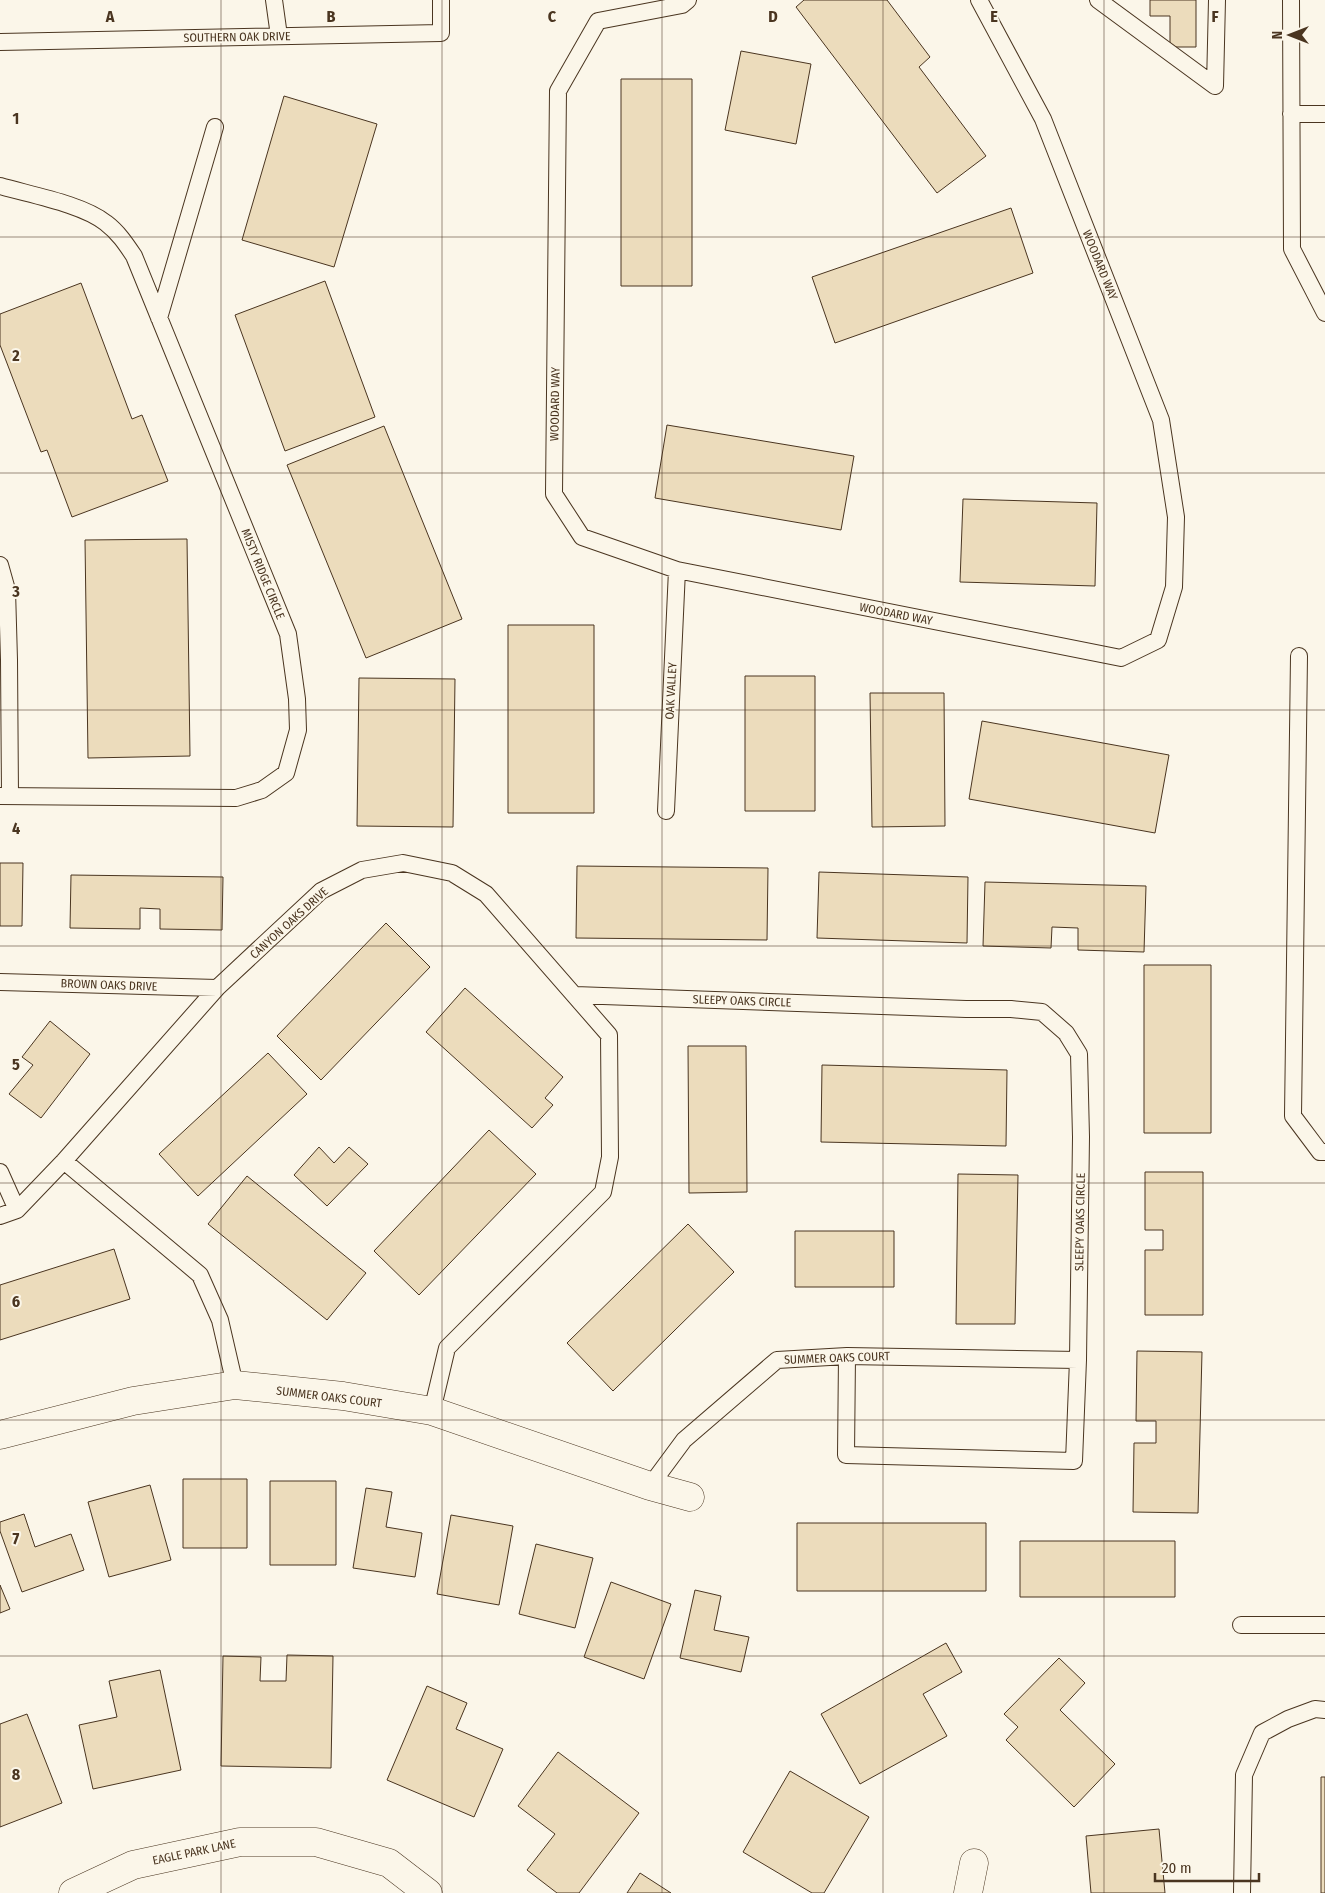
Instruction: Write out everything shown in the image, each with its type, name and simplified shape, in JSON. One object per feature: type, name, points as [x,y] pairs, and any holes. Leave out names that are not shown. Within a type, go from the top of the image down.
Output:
[{"type":"street","name":"SUMMER OAKS COURT","points":[[0,1435],[133,1402],[235,1385],[343,1396],[432,1411],[650,1486],[690,1497]]},
{"type":"street","name":"EAGLE PARK LANE","points":[[73,1893],[133,1866],[240,1842],[316,1842],[389,1862],[428,1893]]},
{"type":"street","points":[[968,1893],[974,1863]]},
{"type":"lane","points":[[274,0],[280,36]]},
{"type":"lane","name":"SOUTHERN OAK DRIVE","points":[[0,42],[441,33],[441,0]]},
{"type":"lane","name":"WOODARD WAY","points":[[688,0],[682,5],[598,21],[558,91],[554,494],[582,537],[677,570],[1121,658],[1158,640],[1174,587],[1176,517],[1161,420],[1043,119],[979,0]]},
{"type":"lane","points":[[1098,0],[1215,86],[1217,0]]},
{"type":"lane","points":[[1291,0],[1292,249],[1325,313]]},
{"type":"lane","points":[[1291,114],[1325,114]]},
{"type":"lane","points":[[159,318],[215,127]]},
{"type":"lane","name":"MISTY RIDGE CIRCLE","points":[[0,186],[75,207],[106,222],[124,240],[134,256],[288,634],[297,699],[298,730],[286,773],[262,790],[236,798],[5,796]]},
{"type":"lane","points":[[0,565],[7,590],[10,660],[5,796]]},
{"type":"lane","name":"OAK VALLEY","points":[[666,812],[677,570]]},
{"type":"lane","points":[[1299,656],[1294,1116],[1320,1152],[1325,1152]]},
{"type":"lane","name":"CANYON OAKS DRIVE","points":[[0,1216],[17,1210],[64,1161],[217,988],[321,891],[362,870],[403,863],[452,874],[486,894],[576,995]]},
{"type":"lane","name":"BROWN OAKS DRIVE","points":[[0,982],[217,988]]},
{"type":"lane","points":[[432,1411],[447,1348],[603,1192],[610,1157],[609,1035],[576,995]]},
{"type":"lane","name":"SLEEPY OAKS CIRCLE","points":[[576,995],[1011,1009],[1042,1012],[1066,1033],[1079,1054],[1081,1137],[1078,1360],[1074,1461],[846,1455],[847,1356]]},
{"type":"lane","points":[[64,1161],[200,1276],[220,1320],[235,1385]]},
{"type":"lane","points":[[0,1172],[17,1210]]},
{"type":"lane","name":"SUMMER OAKS COURT","points":[[650,1486],[684,1440],[777,1360],[847,1356],[1078,1360]]},
{"type":"lane","points":[[1241,1625],[1325,1625]]},
{"type":"lane","points":[[1242,1893],[1244,1775],[1262,1733],[1288,1719],[1316,1709],[1325,1710]]},
{"type":"building","points":[[804,0],[887,0],[930,57],[919,67],[986,156],[937,193],[796,7]]},
{"type":"building","points":[[1150,0],[1196,0],[1196,47],[1170,47],[1170,16],[1150,16]]},
{"type":"building","points":[[741,51],[811,64],[796,144],[725,130]]},
{"type":"building","points":[[621,79],[692,79],[692,286],[621,286]]},
{"type":"building","points":[[284,96],[377,124],[334,267],[242,240]]},
{"type":"building","points":[[1011,208],[1033,273],[835,343],[812,277]]},
{"type":"building","points":[[325,281],[375,417],[285,451],[235,315]]},
{"type":"building","points":[[81,283],[132,419],[142,415],[168,481],[72,517],[47,450],[41,452],[0,345],[0,314]]},
{"type":"building","points":[[667,425],[854,456],[841,530],[655,498]]},
{"type":"building","points":[[384,426],[462,619],[366,658],[287,465]]},
{"type":"building","points":[[963,499],[1097,503],[1095,586],[960,582]]},
{"type":"building","points":[[187,539],[190,756],[88,758],[85,540]]},
{"type":"building","points":[[508,625],[594,625],[594,813],[508,813]]},
{"type":"building","points":[[745,676],[815,676],[815,811],[745,811]]},
{"type":"building","points":[[359,678],[455,679],[453,827],[357,826]]},
{"type":"building","points":[[870,693],[944,693],[945,826],[872,827]]},
{"type":"building","points":[[982,721],[1169,755],[1155,833],[969,799]]},
{"type":"building","points":[[0,863],[23,863],[22,926],[0,926]]},
{"type":"building","points":[[577,866],[768,868],[767,940],[576,938]]},
{"type":"building","points":[[819,872],[968,877],[967,943],[817,938]]},
{"type":"building","points":[[71,875],[223,877],[222,930],[160,929],[160,909],[140,908],[140,929],[70,928]]},
{"type":"building","points":[[985,882],[1146,886],[1144,952],[1078,950],[1078,928],[1052,927],[1051,948],[983,946]]},
{"type":"building","points":[[386,923],[430,967],[321,1080],[277,1036]]},
{"type":"building","points":[[1144,965],[1211,965],[1211,1133],[1144,1133]]},
{"type":"building","points":[[465,988],[563,1077],[545,1098],[553,1105],[532,1128],[426,1032]]},
{"type":"building","points":[[50,1021],[90,1054],[41,1118],[9,1094],[33,1065],[22,1057]]},
{"type":"building","points":[[688,1046],[746,1046],[747,1192],[689,1193]]},
{"type":"building","points":[[268,1053],[307,1094],[198,1196],[159,1154]]},
{"type":"building","points":[[822,1065],[1007,1070],[1006,1146],[821,1142]]},
{"type":"building","points":[[489,1130],[536,1174],[419,1295],[374,1251]]},
{"type":"building","points":[[319,1147],[334,1163],[349,1147],[368,1164],[327,1206],[294,1175]]},
{"type":"building","points":[[1145,1172],[1203,1172],[1203,1315],[1145,1315],[1145,1250],[1163,1250],[1163,1230],[1145,1230]]},
{"type":"building","points":[[958,1174],[1018,1175],[1015,1324],[956,1324]]},
{"type":"building","points":[[247,1176],[366,1273],[327,1320],[208,1224]]},
{"type":"building","points":[[688,1224],[734,1272],[613,1391],[567,1343]]},
{"type":"building","points":[[795,1231],[894,1231],[894,1287],[795,1287]]},
{"type":"building","points":[[114,1249],[130,1299],[0,1340],[0,1285]]},
{"type":"building","points":[[1137,1351],[1202,1352],[1198,1513],[1133,1512],[1134,1443],[1156,1443],[1156,1421],[1136,1421]]},
{"type":"building","points":[[183,1479],[247,1479],[247,1548],[183,1548]]},
{"type":"building","points":[[270,1481],[336,1481],[336,1565],[270,1565]]},
{"type":"building","points":[[150,1485],[171,1560],[109,1577],[88,1502]]},
{"type":"building","points":[[366,1488],[392,1492],[386,1527],[422,1533],[415,1577],[353,1568]]},
{"type":"building","points":[[24,1514],[35,1547],[71,1534],[84,1570],[22,1592],[0,1531],[0,1522]]},
{"type":"building","points":[[451,1515],[513,1526],[499,1605],[437,1594]]},
{"type":"building","points":[[797,1523],[986,1523],[986,1591],[797,1591]]},
{"type":"building","points":[[1020,1541],[1175,1541],[1175,1597],[1020,1597]]},
{"type":"building","points":[[536,1544],[593,1558],[575,1628],[519,1614]]},
{"type":"building","points":[[611,1582],[671,1604],[644,1679],[584,1657]]},
{"type":"building","points":[[0,1585],[10,1609],[0,1613]]},
{"type":"building","points":[[695,1590],[721,1596],[714,1630],[749,1637],[741,1672],[680,1658]]},
{"type":"building","points":[[946,1643],[962,1672],[923,1694],[947,1736],[860,1784],[821,1714]]},
{"type":"building","points":[[287,1655],[333,1656],[331,1768],[221,1766],[223,1656],[261,1657],[260,1681],[286,1681]]},
{"type":"building","points":[[1059,1658],[1085,1683],[1060,1710],[1115,1764],[1074,1807],[1006,1740],[1018,1727],[1004,1714]]},
{"type":"building","points":[[160,1670],[181,1770],[93,1789],[79,1725],[117,1717],[109,1681]]},
{"type":"building","points":[[427,1686],[467,1703],[456,1729],[503,1749],[474,1817],[387,1780]]},
{"type":"building","points":[[27,1714],[62,1803],[0,1827],[0,1724]]},
{"type":"building","points":[[558,1752],[639,1813],[579,1893],[557,1893],[527,1870],[555,1834],[518,1806]]},
{"type":"building","points":[[790,1771],[869,1817],[824,1893],[812,1893],[743,1852]]},
{"type":"building","points":[[1321,1777],[1325,1777],[1325,1893],[1321,1893]]},
{"type":"building","points":[[1159,1829],[1165,1893],[1091,1893],[1086,1836]]},
{"type":"building","points":[[640,1873],[671,1893],[627,1893]]}]
